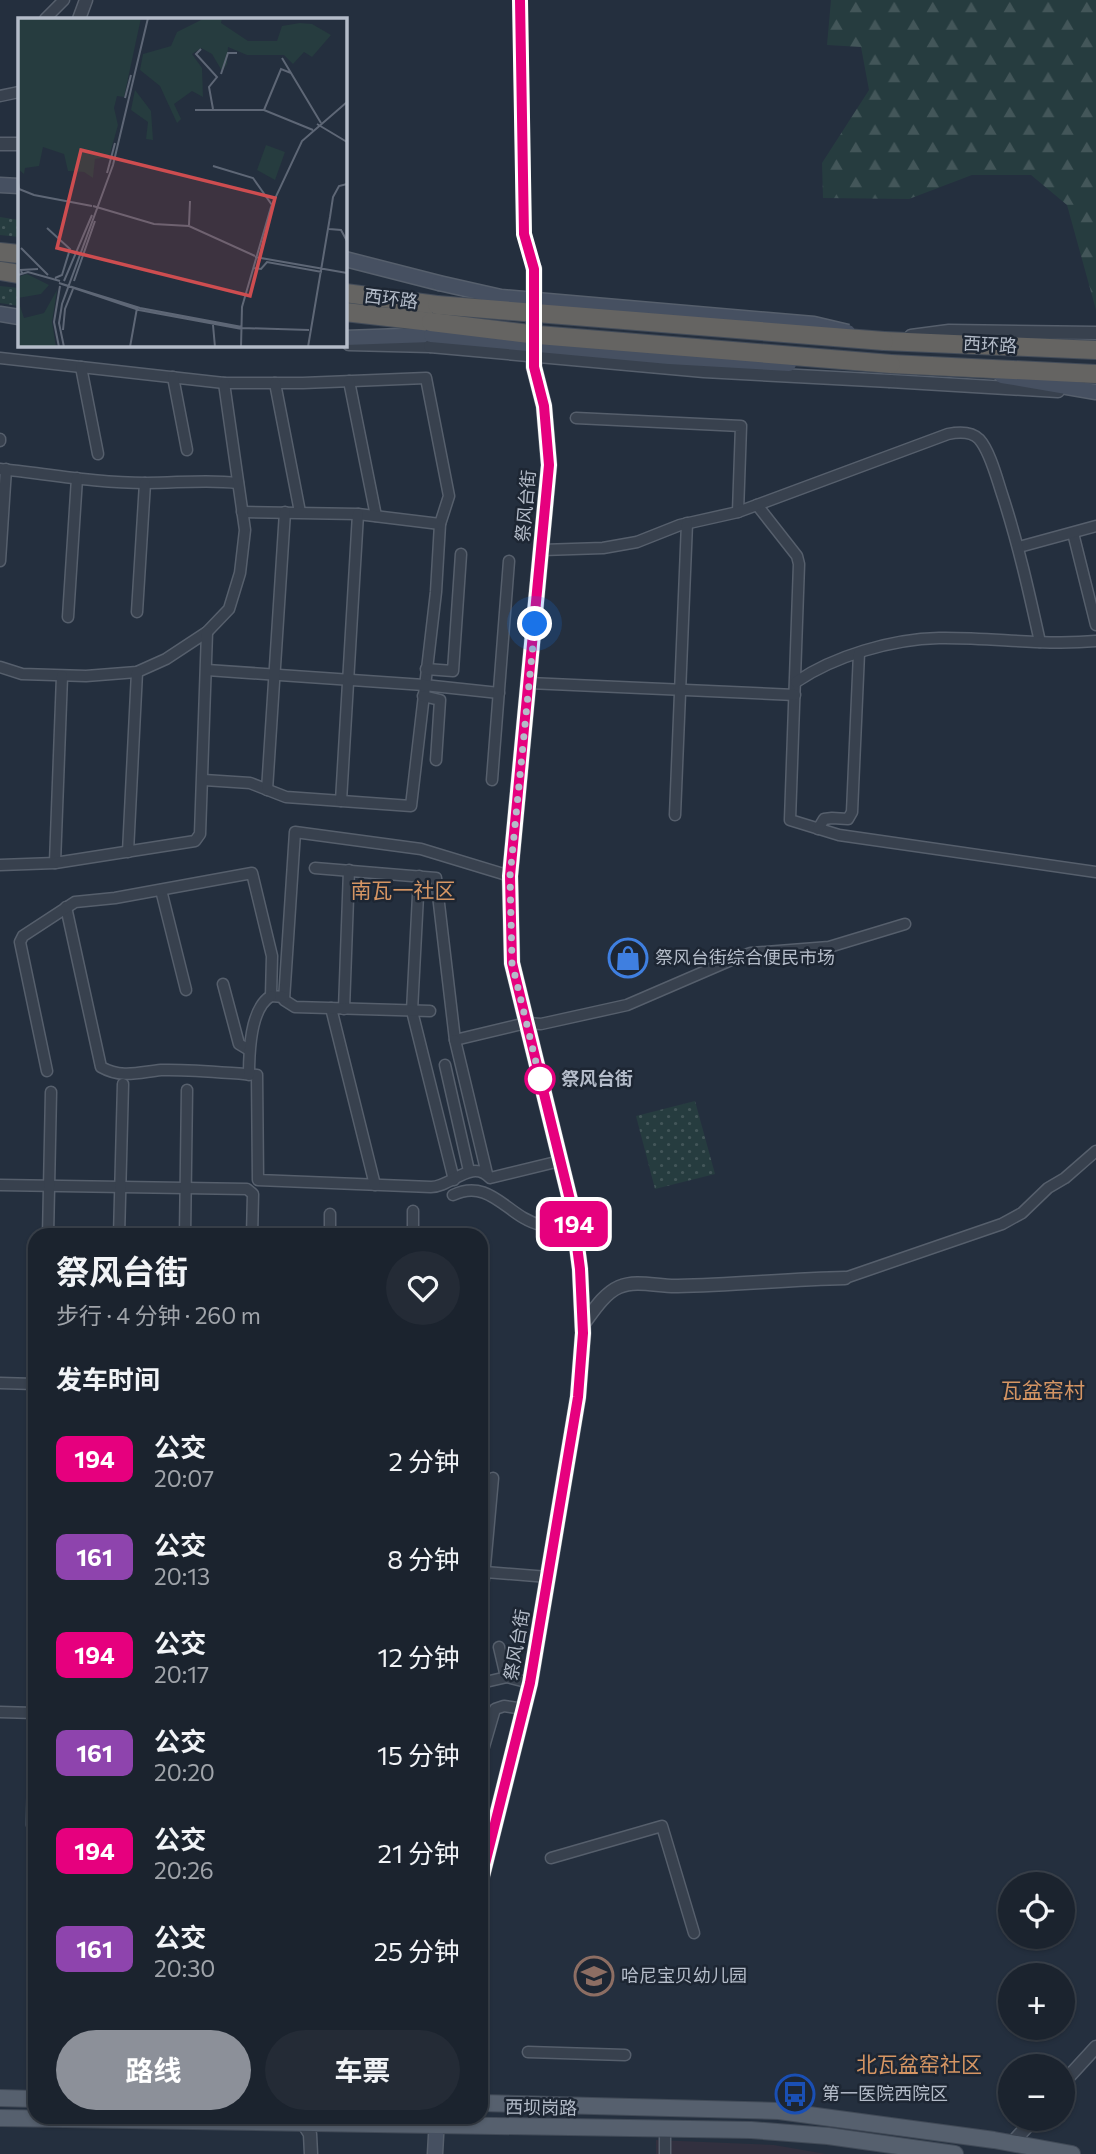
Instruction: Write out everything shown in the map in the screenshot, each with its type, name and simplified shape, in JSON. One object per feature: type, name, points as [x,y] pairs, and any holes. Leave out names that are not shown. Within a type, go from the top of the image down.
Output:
[{"type":"highway","points":[[0,252],[18,254]]},
{"type":"highway","points":[[0,271],[18,274]]},
{"type":"highway","name":"西环路","points":[[346,293],[432,327],[1096,350]]},
{"type":"highway","name":"西环路","points":[[346,312],[432,327],[538,335],[891,373],[952,368],[1096,374]]},
{"type":"main road","points":[[0,185],[18,186]]},
{"type":"main road","points":[[346,259],[501,297],[814,324],[884,341]]},
{"type":"main road","name":"祭风台街","points":[[488,1852],[530,1683],[578,1397],[582,1326],[580,1269],[574,1222],[512,963],[510,876],[549,465],[544,406],[534,367],[534,269]]},
{"type":"main road","points":[[0,314],[18,317]]},
{"type":"main road","points":[[346,338],[432,327]]},
{"type":"main road","points":[[952,368],[1096,393]]},
{"type":"main road","points":[[0,2098],[28,2099]]},
{"type":"main road","name":"西坝岗路","points":[[488,2103],[779,2111],[1012,2148],[1072,2154]]},
{"type":"main road","name":"西坝岗路","points":[[0,2118],[28,2118]]},
{"type":"main road","name":"西坝岗路","points":[[488,2123],[751,2130],[828,2136],[955,2154]]},
{"type":"main road","points":[[427,2154],[432,2124]]},
{"type":"main road","points":[[432,2124],[435,2154]]},
{"type":"street","points":[[46,18],[64,0]]},
{"type":"street","points":[[79,18],[86,0]]},
{"type":"street","name":"祭风台街","points":[[520,0],[524,234],[534,269]]},
{"type":"street","points":[[0,96],[18,92]]},
{"type":"street","points":[[0,144],[18,144]]},
{"type":"street","points":[[346,344],[432,327],[704,371],[891,373],[1096,393]]},
{"type":"street","points":[[884,341],[949,331],[1096,333]]},
{"type":"street","points":[[0,358],[223,383],[426,378],[449,496],[440,524],[436,592],[411,806],[286,797],[250,783],[204,780]]},
{"type":"street","points":[[81,367],[98,454]]},
{"type":"street","points":[[173,377],[187,450]]},
{"type":"street","points":[[349,381],[376,516]]},
{"type":"street","points":[[0,667],[22,674],[127,675],[166,659],[208,632],[229,609],[240,573],[245,530],[223,383]]},
{"type":"street","points":[[275,383],[300,512]]},
{"type":"street","points":[[576,418],[741,426],[738,512]]},
{"type":"street","points":[[542,550],[617,546],[637,542],[687,523],[738,512],[935,439],[958,432],[969,434],[979,439],[994,468],[1019,547],[1040,642]]},
{"type":"street","points":[[0,561],[3,469],[145,483],[213,480],[238,483]]},
{"type":"street","points":[[68,617],[77,478]]},
{"type":"street","points":[[137,612],[145,483]]},
{"type":"street","points":[[757,505],[797,556],[799,564],[790,820],[839,835],[1096,872]]},
{"type":"street","points":[[242,512],[358,514],[440,524]]},
{"type":"street","points":[[267,790],[285,512]]},
{"type":"street","points":[[341,801],[358,514]]},
{"type":"street","points":[[675,815],[687,523]]},
{"type":"street","points":[[1019,547],[1096,526]]},
{"type":"street","points":[[1073,533],[1096,625]]},
{"type":"street","points":[[426,669],[453,671],[461,554]]},
{"type":"street","points":[[492,780],[509,561]]},
{"type":"street","points":[[0,865],[55,863],[195,841],[200,834],[204,780],[208,632]]},
{"type":"street","points":[[796,682],[829,662],[900,642],[927,639],[1096,641]]},
{"type":"street","points":[[818,829],[824,819],[848,819],[852,813],[859,653]]},
{"type":"street","points":[[207,670],[348,679],[424,691],[499,693]]},
{"type":"street","points":[[128,852],[137,672]]},
{"type":"street","points":[[55,863],[62,676]]},
{"type":"street","points":[[529,683],[795,695]]},
{"type":"street","points":[[424,691],[440,700],[436,761]]},
{"type":"street","points":[[430,1011],[295,1007],[284,1000],[295,832],[421,849],[510,876]]},
{"type":"street","points":[[315,868],[436,878],[455,1040],[487,1174]]},
{"type":"street","points":[[344,1009],[349,870]]},
{"type":"street","points":[[47,1071],[20,942],[23,936],[81,900],[115,898],[252,873],[272,956],[271,996]]},
{"type":"street","points":[[419,876],[412,1011],[454,1180]]},
{"type":"street","points":[[161,890],[186,990]]},
{"type":"street","points":[[66,907],[102,1067],[119,1074],[161,1070],[257,1075],[258,1180],[438,1187],[469,1171],[478,1171],[490,1178],[560,1161]]},
{"type":"street","points":[[455,1040],[526,1023],[541,1024],[627,1005],[751,953],[829,947],[905,924]]},
{"type":"street","points":[[223,984],[239,1045],[249,1051]]},
{"type":"street","points":[[271,996],[284,997]]},
{"type":"street","points":[[249,1075],[251,1032],[263,1002],[271,996]]},
{"type":"street","points":[[331,1008],[375,1185]]},
{"type":"street","points":[[444,1065],[469,1171]]},
{"type":"street","points":[[119,1228],[122,1084]]},
{"type":"street","points":[[185,1228],[187,1090]]},
{"type":"street","points":[[48,1228],[51,1091]]},
{"type":"street","points":[[582,1326],[603,1299],[619,1287],[629,1285],[640,1283],[676,1287],[778,1279],[845,1278],[1002,1224],[1022,1213],[1048,1188],[1065,1178],[1096,1151]]},
{"type":"street","points":[[0,1185],[247,1189],[253,1195],[252,1228]]},
{"type":"street","points":[[453,1195],[473,1189],[485,1192],[528,1221],[542,1226],[574,1222]]},
{"type":"street","points":[[413,1228],[414,1210]]},
{"type":"street","points":[[330,1214],[330,1228]]},
{"type":"street","points":[[0,1383],[28,1384]]},
{"type":"street","points":[[488,1537],[493,1478]]},
{"type":"street","points":[[488,1572],[548,1577]]},
{"type":"street","points":[[499,1647],[506,1677]]},
{"type":"street","points":[[488,1681],[506,1677],[530,1683]]},
{"type":"street","points":[[488,1733],[495,1709],[504,1706],[524,1709]]},
{"type":"street","points":[[0,1712],[28,1713]]},
{"type":"street","points":[[551,1858],[662,1826],[694,1933]]},
{"type":"street","points":[[1075,2069],[1096,2046]]},
{"type":"street","points":[[528,2052],[625,2055]]},
{"type":"street","points":[[304,2124],[310,2134],[311,2154]]},
{"type":"street","points":[[665,2128],[665,2154]]},
{"type":"street","points":[[1012,2148],[1025,2131]]},
{"type":"shaded area","points":[[656,2140],[774,2145],[826,2154],[656,2154]]},
{"type":"green space","points":[[831,0],[1096,0],[1096,310],[1067,205],[1031,175],[972,175],[909,199],[823,198],[822,163],[869,90],[861,47],[827,45]]},
{"type":"green space","points":[[0,217],[18,220],[18,237],[0,235]]},
{"type":"green space","points":[[0,286],[18,288],[18,306],[0,303]]},
{"type":"green space","points":[[695,1101],[715,1174],[655,1189],[636,1116]]},
{"type":"bus line","name":"194","points":[[488,1854],[530,1683],[578,1397],[583,1333],[580,1269],[572,1208],[512,963],[510,876],[549,465],[544,406],[534,367],[534,269],[524,234],[520,0]]},
{"type":"place","name":"祭风台街综合便民市场","points":[[628,958]]},
{"type":"place","name":"祭风台街","points":[[540,1079]]},
{"type":"place","name":"哈尼宝贝幼儿园","points":[[594,1976]]},
{"type":"place","name":"第一医院西院区","points":[[795,2094]]},
{"type":"district","name":"南瓦一社区","points":[[403,891]]},
{"type":"district","name":"瓦盆窑村","points":[[1043,1391]]},
{"type":"district","name":"北瓦盆窑社区","points":[[919,2065]]},
{"type":"route","points":[[535,624],[510,876],[512,963],[540,1079]]}]
